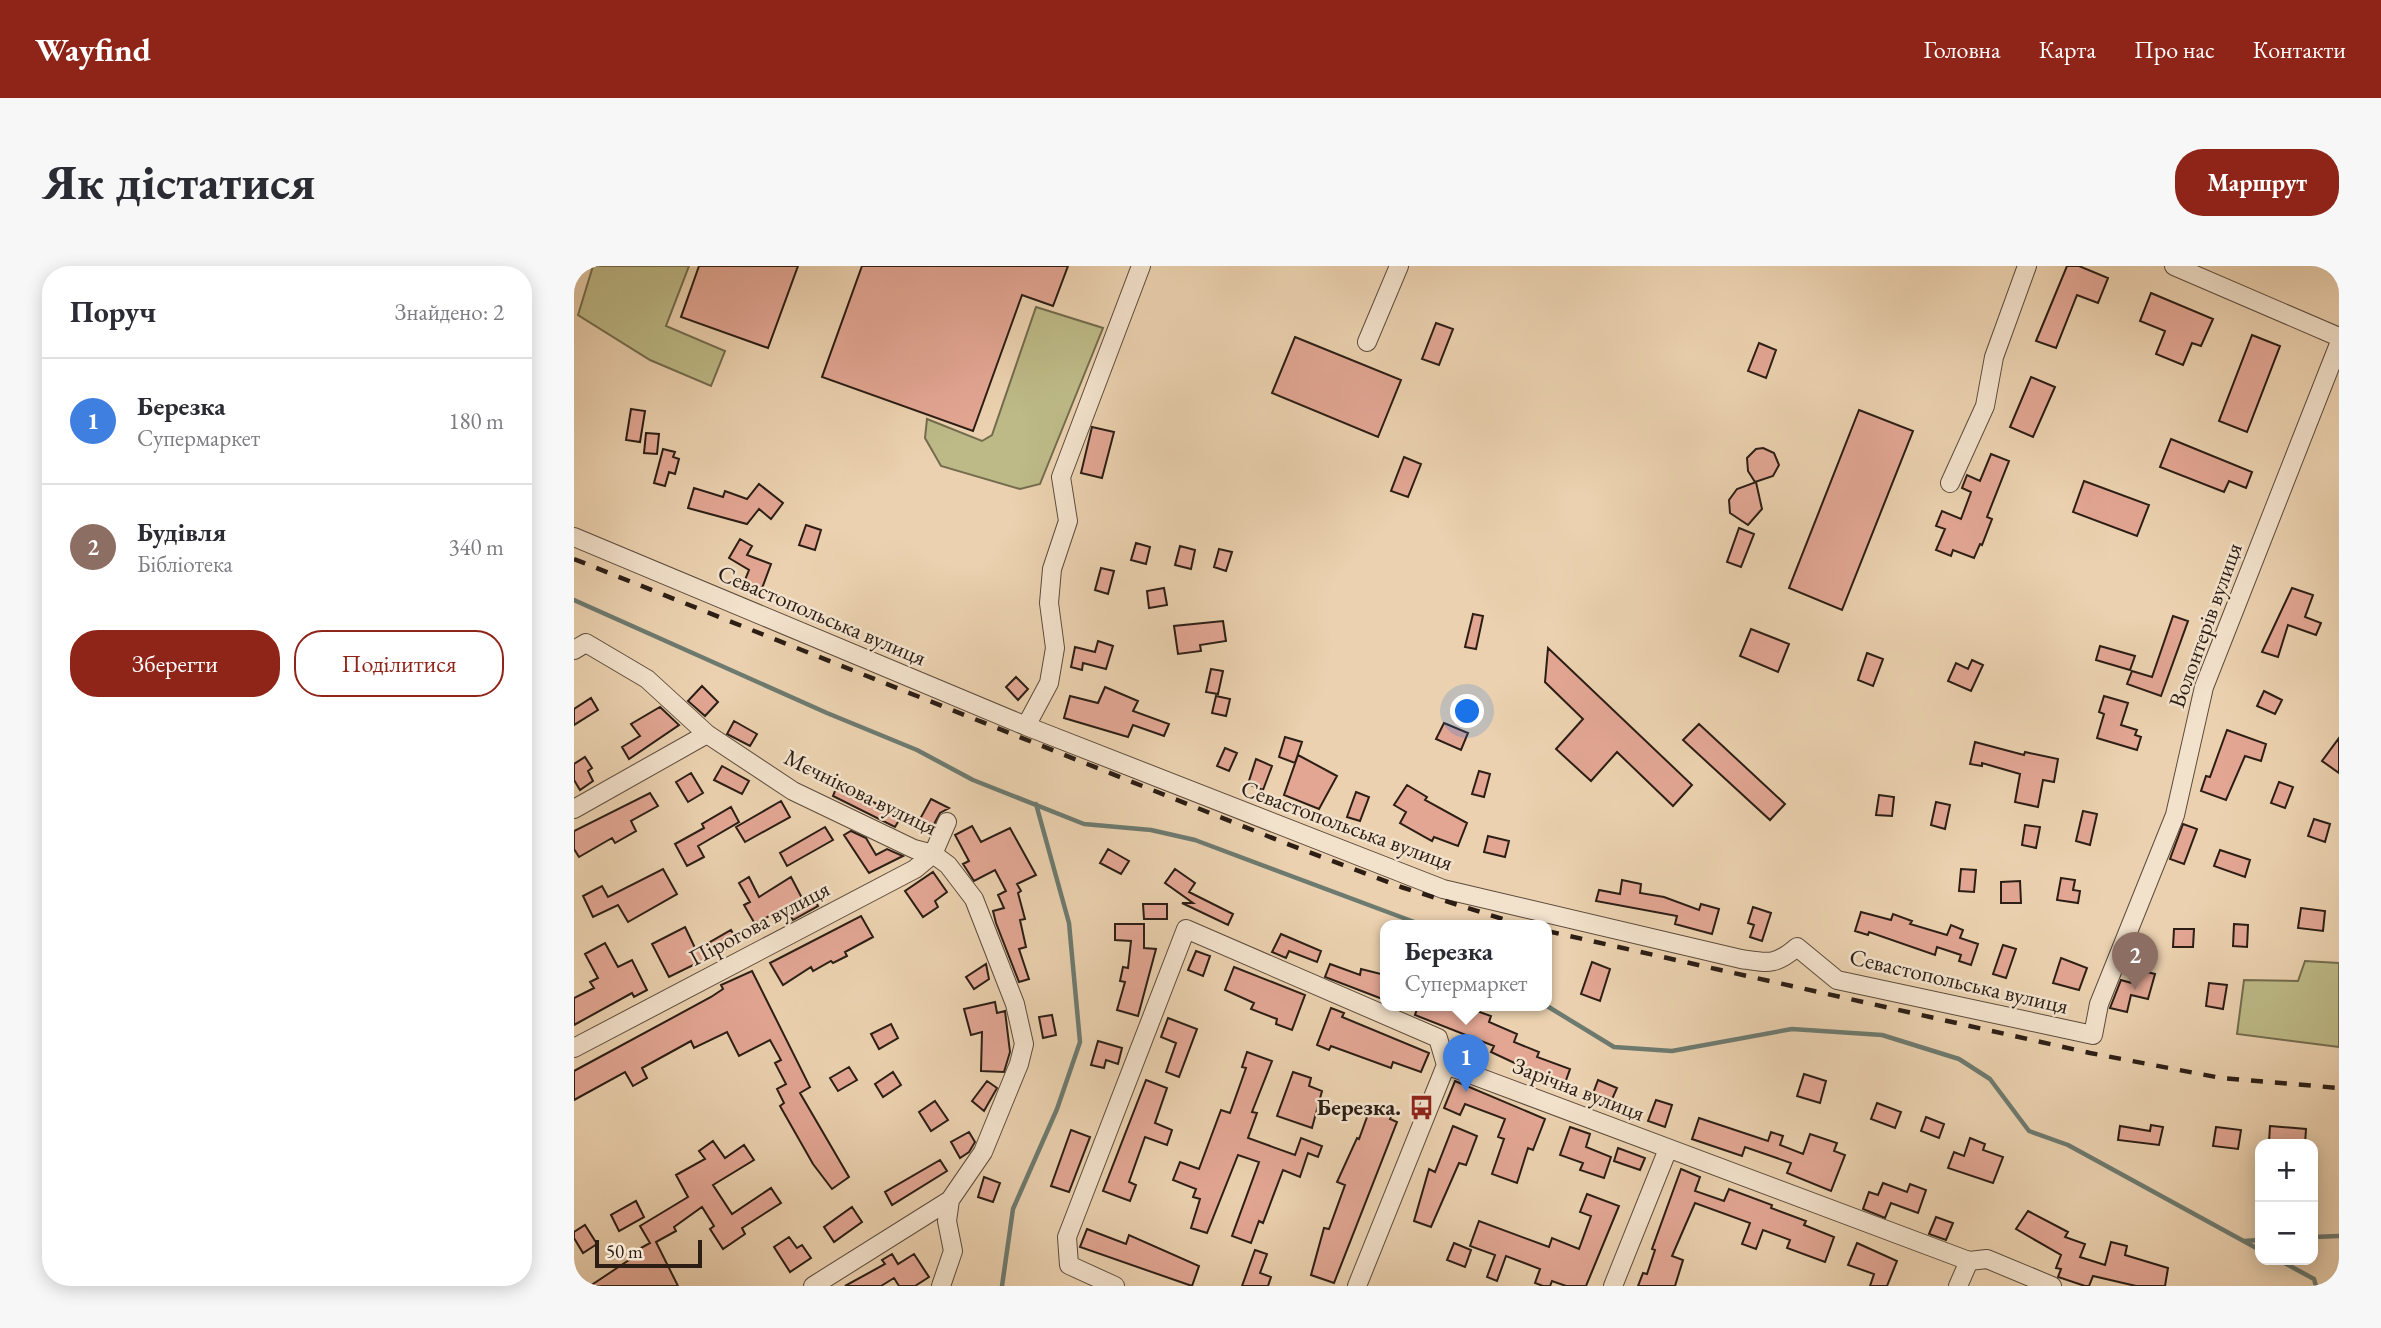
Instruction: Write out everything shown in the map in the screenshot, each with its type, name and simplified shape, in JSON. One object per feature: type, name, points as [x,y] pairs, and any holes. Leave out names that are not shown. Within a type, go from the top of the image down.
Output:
[{"type":"street","points":[[1026,726],[1049,683],[1055,648],[1049,603],[1052,569],[1068,521],[1061,477],[1141,266]]},
{"type":"street","points":[[1367,342],[1399,266]]},
{"type":"street","points":[[1950,483],[1985,406],[1994,357],[2027,266]]},
{"type":"street","points":[[2174,266],[2339,337]]},
{"type":"street","name":"Волонтерів вулиця","points":[[2099,1004],[2175,815],[2204,687],[2339,344]]},
{"type":"street","name":"Севастопольська вулиця","points":[[574,537],[1026,726],[1443,889],[1751,961],[1770,964],[1783,959],[1797,947],[1837,981],[2093,1035],[2099,1004]]},
{"type":"street","name":"Мєчнікова вулиця","points":[[580,646],[647,679],[707,734],[793,790],[914,849],[933,854],[948,865],[974,899],[1015,1004],[1024,1044],[1019,1064],[983,1152],[950,1200]]},
{"type":"street","points":[[574,809],[707,734]]},
{"type":"street","points":[[933,854],[947,822]]},
{"type":"street","name":"Пірогова вулиця","points":[[574,1048],[915,869],[933,854]]},
{"type":"street","points":[[1115,1286],[1069,1265],[1067,1237],[1186,929],[1438,1038],[1446,1065],[1357,1286]]},
{"type":"street","name":"Зарічна вулиця","points":[[1446,1065],[1969,1261],[1987,1259],[2052,1286]]},
{"type":"street","points":[[1613,1286],[1668,1149]]},
{"type":"street","points":[[813,1286],[950,1200]]},
{"type":"street","points":[[941,1286],[953,1251],[947,1221],[950,1200]]},
{"type":"street","points":[[1958,1286],[1969,1261]]},
{"type":"shaded area","points":[[593,266],[689,266],[666,326],[725,351],[711,386],[650,360],[578,315]]},
{"type":"shaded area","points":[[1036,307],[1103,328],[1040,484],[1020,489],[941,466],[925,438],[927,419],[982,441],[992,435]]},
{"type":"shaded area","points":[[2305,961],[2339,963],[2339,1047],[2237,1034],[2244,980],[2298,981]]},
{"type":"building","points":[[699,266],[798,266],[768,348],[681,317]]},
{"type":"building","points":[[862,266],[1068,266],[1053,306],[1022,295],[973,431],[822,377]]},
{"type":"building","points":[[2067,266],[2079,266],[2108,278],[2098,303],[2077,295],[2056,348],[2036,341]]},
{"type":"building","points":[[2151,293],[2213,319],[2201,346],[2192,343],[2183,365],[2156,354],[2165,331],[2140,321]]},
{"type":"building","points":[[1436,323],[1453,329],[1439,365],[1422,359]]},
{"type":"building","points":[[2252,335],[2280,346],[2247,432],[2219,421]]},
{"type":"building","points":[[1295,337],[1401,380],[1378,437],[1272,393]]},
{"type":"building","points":[[1759,343],[1776,350],[1766,378],[1748,371]]},
{"type":"building","points":[[2031,377],[2055,387],[2033,437],[2010,427]]},
{"type":"building","points":[[631,409],[645,411],[640,442],[626,440]]},
{"type":"building","points":[[1859,410],[1913,431],[1842,610],[1789,588]]},
{"type":"building","points":[[1092,427],[1114,432],[1102,478],[1081,473]]},
{"type":"building","points":[[646,433],[659,434],[657,454],[644,453]]},
{"type":"building","points":[[2171,439],[2252,472],[2246,488],[2229,481],[2224,492],[2160,467]]},
{"type":"building","points":[[1763,448],[1774,453],[1779,465],[1773,476],[1755,482],[1748,471],[1747,458],[1756,449]]},
{"type":"building","points":[[663,449],[675,452],[673,457],[679,459],[675,474],[669,472],[665,486],[654,483]]},
{"type":"building","points":[[1991,454],[2009,461],[1987,517],[1992,519],[1982,545],[1980,544],[1974,558],[1953,550],[1951,556],[1936,550],[1945,529],[1936,526],[1942,511],[1961,519],[1971,492],[1962,488],[1967,475],[1980,481]]},
{"type":"building","points":[[1404,457],[1421,464],[1408,497],[1391,491]]},
{"type":"building","points":[[2084,481],[2149,505],[2137,536],[2073,512]]},
{"type":"building","points":[[1756,482],[1762,509],[1748,525],[1730,513],[1729,500],[1737,489]]},
{"type":"building","points":[[759,484],[783,503],[771,519],[759,509],[747,524],[688,508],[694,488],[723,497],[725,491],[747,499]]},
{"type":"building","points":[[806,525],[821,530],[815,550],[799,545]]},
{"type":"building","points":[[1739,528],[1754,534],[1741,567],[1727,562]]},
{"type":"building","points":[[740,539],[752,546],[747,555],[771,564],[761,591],[743,585],[749,570],[729,558]]},
{"type":"building","points":[[1136,543],[1150,547],[1146,564],[1131,560]]},
{"type":"building","points":[[1180,546],[1195,550],[1191,569],[1175,565]]},
{"type":"building","points":[[1219,549],[1232,552],[1226,571],[1214,567]]},
{"type":"building","points":[[1101,568],[1114,571],[1108,594],[1095,590]]},
{"type":"building","points":[[1164,588],[1167,605],[1149,608],[1147,591]]},
{"type":"building","points":[[2292,588],[2313,595],[2305,617],[2321,623],[2316,635],[2288,625],[2278,657],[2262,652]]},
{"type":"building","points":[[1473,614],[1483,616],[1476,649],[1465,647]]},
{"type":"building","points":[[2173,616],[2188,621],[2161,696],[2127,684],[2132,671],[2152,677]]},
{"type":"building","points":[[1223,621],[1226,641],[1200,645],[1201,651],[1178,654],[1174,626]]},
{"type":"building","points":[[1751,629],[1789,644],[1778,672],[1740,656]]},
{"type":"building","points":[[1098,641],[1113,646],[1106,669],[1083,663],[1082,670],[1071,667],[1075,647],[1095,652]]},
{"type":"building","points":[[2100,646],[2135,656],[2130,670],[2096,660]]},
{"type":"building","points":[[1548,648],[1692,785],[1673,806],[1617,752],[1591,781],[1556,749],[1583,719],[1545,682]]},
{"type":"building","points":[[1867,653],[1883,659],[1873,686],[1858,680]]},
{"type":"building","points":[[1972,660],[1983,665],[1971,691],[1948,681],[1956,663],[1968,669]]},
{"type":"building","points":[[1211,669],[1223,671],[1218,694],[1206,692]]},
{"type":"building","points":[[1016,677],[1028,689],[1018,700],[1006,687]]},
{"type":"building","points":[[702,686],[718,702],[705,716],[688,701]]},
{"type":"building","points":[[1105,687],[1138,701],[1133,711],[1169,724],[1164,736],[1133,725],[1128,737],[1064,718],[1070,696],[1098,703]]},
{"type":"building","points":[[2264,691],[2282,700],[2275,714],[2257,706]]},
{"type":"building","points":[[1216,696],[1230,699],[1226,716],[1212,713]]},
{"type":"building","points":[[2104,696],[2128,703],[2121,725],[2137,730],[2135,735],[2141,737],[2137,750],[2097,738],[2104,714],[2099,712]]},
{"type":"building","points":[[591,698],[598,710],[574,725],[574,709]]},
{"type":"building","points":[[660,707],[679,725],[629,759],[622,747],[640,736],[631,724]]},
{"type":"building","points":[[734,721],[757,734],[750,746],[727,734]]},
{"type":"building","points":[[1444,723],[1468,733],[1461,750],[1436,739]]},
{"type":"building","points":[[1699,724],[1785,804],[1770,820],[1683,740]]},
{"type":"building","points":[[2227,730],[2266,744],[2261,761],[2245,756],[2226,800],[2201,791],[2206,776],[2210,777]]},
{"type":"building","points":[[1285,737],[1302,742],[1295,763],[1279,757]]},
{"type":"building","points":[[2339,738],[2339,773],[2322,761]]},
{"type":"building","points":[[1975,742],[2024,755],[2025,752],[2058,759],[2054,782],[2043,780],[2038,807],[2015,802],[2020,774],[1982,763],[1982,766],[1970,764]]},
{"type":"building","points":[[1225,748],[1237,753],[1229,771],[1217,766]]},
{"type":"building","points":[[1298,755],[1337,776],[1319,809],[1284,795]]},
{"type":"building","points":[[585,757],[592,768],[588,771],[593,781],[580,790],[574,780],[574,764]]},
{"type":"building","points":[[1256,759],[1272,766],[1263,790],[1248,784]]},
{"type":"building","points":[[722,766],[749,781],[742,794],[714,780]]},
{"type":"building","points":[[1479,771],[1490,774],[1484,797],[1472,794]]},
{"type":"building","points":[[691,773],[703,793],[688,802],[676,782]]},
{"type":"building","points":[[2279,782],[2293,787],[2285,808],[2271,803]]},
{"type":"building","points":[[1407,785],[1427,797],[1425,800],[1467,823],[1458,846],[1434,837],[1432,841],[1400,823],[1406,812],[1394,805]]},
{"type":"building","points":[[837,786],[902,815],[895,827],[833,796]]},
{"type":"building","points":[[1356,792],[1369,797],[1360,821],[1347,817]]},
{"type":"building","points":[[650,793],[658,806],[631,821],[636,831],[615,843],[612,838],[579,857],[574,849],[574,831]]},
{"type":"building","points":[[1879,795],[1894,797],[1892,816],[1876,815]]},
{"type":"building","points":[[931,799],[949,808],[940,813],[933,826],[920,819]]},
{"type":"building","points":[[781,801],[790,817],[745,842],[736,827]]},
{"type":"building","points":[[1936,802],[1950,805],[1945,829],[1931,825]]},
{"type":"building","points":[[731,807],[739,822],[698,846],[704,857],[687,866],[675,844],[704,828],[702,824]]},
{"type":"building","points":[[2083,811],[2097,814],[2090,845],[2076,841]]},
{"type":"building","points":[[2314,819],[2330,824],[2325,842],[2308,836]]},
{"type":"building","points":[[2183,824],[2197,829],[2184,864],[2170,859]]},
{"type":"building","points":[[2025,825],[2040,827],[2036,848],[2022,845]]},
{"type":"building","points":[[972,826],[981,842],[1010,828],[1036,875],[1017,884],[1021,891],[1018,893],[1025,919],[1020,920],[1026,947],[1019,949],[1029,979],[1019,982],[996,923],[993,911],[1004,908],[998,895],[1006,891],[995,870],[974,881],[963,864],[969,861],[955,835]]},
{"type":"building","points":[[825,827],[833,840],[787,866],[780,853]]},
{"type":"building","points":[[851,831],[866,838],[876,855],[887,849],[903,856],[869,873],[844,835]]},
{"type":"building","points":[[1488,836],[1509,841],[1505,857],[1484,852]]},
{"type":"building","points":[[1108,849],[1129,861],[1121,874],[1100,863]]},
{"type":"building","points":[[2220,850],[2250,860],[2245,877],[2214,866]]},
{"type":"building","points":[[663,869],[677,894],[628,922],[618,905],[593,917],[583,896],[602,886],[608,897]]},
{"type":"building","points":[[1175,869],[1195,883],[1189,892],[1233,914],[1228,925],[1182,903],[1193,903],[1165,883]]},
{"type":"building","points":[[1961,869],[1976,870],[1974,892],[1959,891]]},
{"type":"building","points":[[933,872],[947,892],[935,901],[938,907],[923,917],[905,891]]},
{"type":"building","points":[[749,877],[759,897],[791,877],[803,900],[812,894],[818,906],[793,920],[785,907],[755,924],[744,905],[750,902],[739,883]]},
{"type":"building","points":[[2061,878],[2075,880],[2073,890],[2080,891],[2078,903],[2057,900]]},
{"type":"building","points":[[1622,880],[1641,884],[1640,893],[1664,897],[1699,910],[1701,904],[1719,909],[1712,934],[1675,924],[1677,916],[1596,901],[1599,890],[1620,894]]},
{"type":"building","points":[[2020,881],[2021,903],[2001,903],[2001,882]]},
{"type":"building","points":[[1143,904],[1167,904],[1167,919],[1144,919]]},
{"type":"building","points":[[1753,907],[1771,913],[1762,941],[1750,937],[1754,925],[1748,923]]},
{"type":"building","points":[[2301,908],[2325,911],[2323,931],[2298,928]]},
{"type":"building","points":[[1861,912],[1891,920],[1893,914],[1912,921],[1910,924],[1947,935],[1951,925],[1963,930],[1960,938],[1978,944],[1971,965],[1959,961],[1961,955],[1937,947],[1935,955],[1869,932],[1868,935],[1855,931]]},
{"type":"building","points":[[861,916],[873,937],[845,952],[847,956],[813,971],[811,967],[783,985],[770,963]]},
{"type":"building","points":[[1115,924],[1144,924],[1144,948],[1156,949],[1138,1016],[1117,1010],[1125,982],[1120,981],[1123,967],[1128,968],[1131,941],[1115,940]]},
{"type":"building","points":[[2234,924],[2248,925],[2247,947],[2233,946]]},
{"type":"building","points":[[685,927],[696,950],[731,930],[738,943],[669,977],[652,944]]},
{"type":"building","points":[[2174,929],[2194,929],[2193,947],[2173,947]]},
{"type":"building","points":[[1281,934],[1321,951],[1317,962],[1289,951],[1286,958],[1272,952]]},
{"type":"building","points":[[2137,940],[2153,944],[2149,962],[2130,957]]},
{"type":"building","points":[[605,943],[618,967],[632,960],[647,990],[634,997],[632,993],[574,1025],[574,998],[594,988],[590,982],[598,978],[585,954]]},
{"type":"building","points":[[2003,945],[2016,949],[2006,978],[1993,974]]},
{"type":"building","points":[[1196,951],[1210,956],[1203,976],[1188,970]]},
{"type":"building","points":[[2061,958],[2087,968],[2079,990],[2053,983]]},
{"type":"building","points":[[1592,962],[1610,969],[1600,1001],[1581,994]]},
{"type":"building","points":[[986,964],[989,979],[974,989],[966,977]]},
{"type":"building","points":[[1330,964],[1360,975],[1361,969],[1380,974],[1380,998],[1325,977]]},
{"type":"building","points":[[1234,967],[1305,995],[1292,1030],[1276,1024],[1277,1019],[1251,1009],[1254,1003],[1225,990]]},
{"type":"building","points":[[2139,970],[2155,974],[2148,999],[2131,995],[2127,1012],[2110,1008],[2121,980],[2135,984]]},
{"type":"building","points":[[752,971],[810,1087],[800,1093],[849,1177],[832,1189],[813,1164],[780,1106],[784,1103],[777,1089],[786,1084],[775,1063],[781,1060],[770,1040],[739,1056],[727,1032],[694,1048],[691,1041],[642,1068],[647,1078],[633,1086],[625,1072],[574,1100],[574,1071],[711,997],[723,989],[721,985]]},
{"type":"building","points":[[2209,983],[2227,985],[2223,1009],[2206,1006]]},
{"type":"building","points":[[995,1002],[997,1013],[1005,1011],[1010,1052],[1004,1072],[981,1071],[982,1032],[971,1035],[964,1009]]},
{"type":"building","points":[[1331,1008],[1344,1013],[1342,1017],[1429,1053],[1421,1072],[1393,1062],[1391,1068],[1331,1046],[1329,1050],[1317,1045]]},
{"type":"building","points":[[1416,1011],[1477,1011],[1491,1016],[1489,1022],[1517,1034],[1514,1042],[1539,1052],[1537,1057],[1570,1069],[1564,1086],[1491,1052],[1494,1046],[1415,1015]]},
{"type":"building","points":[[1052,1015],[1056,1035],[1043,1038],[1039,1017]]},
{"type":"building","points":[[1168,1018],[1197,1029],[1179,1077],[1166,1072],[1176,1043],[1161,1037]]},
{"type":"building","points":[[891,1024],[898,1038],[879,1049],[871,1034]]},
{"type":"building","points":[[1098,1041],[1122,1048],[1118,1064],[1106,1060],[1104,1068],[1091,1065]]},
{"type":"building","points":[[1247,1052],[1272,1061],[1252,1112],[1257,1113],[1248,1138],[1295,1155],[1301,1138],[1322,1146],[1318,1157],[1308,1153],[1300,1177],[1283,1170],[1263,1223],[1259,1221],[1251,1243],[1232,1236],[1259,1162],[1238,1155],[1207,1233],[1191,1228],[1200,1199],[1193,1197],[1196,1189],[1173,1180],[1180,1162],[1199,1169],[1221,1110],[1230,1113],[1246,1068],[1242,1067]]},
{"type":"building","points":[[849,1067],[857,1080],[838,1091],[830,1078]]},
{"type":"building","points":[[893,1072],[901,1085],[883,1097],[875,1084]]},
{"type":"building","points":[[1293,1072],[1311,1078],[1309,1086],[1322,1091],[1312,1128],[1277,1116]]},
{"type":"building","points":[[1804,1074],[1826,1081],[1820,1103],[1797,1096]]},
{"type":"building","points":[[1146,1080],[1167,1088],[1155,1123],[1172,1130],[1167,1145],[1145,1137],[1129,1182],[1136,1185],[1130,1201],[1103,1191]]},
{"type":"building","points":[[1598,1080],[1617,1088],[1609,1106],[1591,1099]]},
{"type":"building","points":[[987,1081],[997,1088],[984,1111],[972,1101]]},
{"type":"building","points":[[1455,1081],[1545,1119],[1533,1150],[1528,1148],[1517,1183],[1492,1174],[1504,1139],[1498,1137],[1505,1119],[1465,1104],[1460,1115],[1444,1108]]},
{"type":"building","points":[[1656,1100],[1672,1105],[1665,1127],[1648,1121]]},
{"type":"building","points":[[935,1101],[948,1120],[931,1131],[919,1112]]},
{"type":"building","points":[[1877,1103],[1901,1112],[1895,1128],[1871,1119]]},
{"type":"building","points":[[1371,1106],[1392,1113],[1390,1119],[1397,1122],[1334,1283],[1311,1275],[1324,1228],[1329,1229],[1345,1185],[1337,1182],[1357,1138],[1359,1139]]},
{"type":"building","points":[[1926,1117],[1944,1124],[1939,1138],[1921,1131]]},
{"type":"building","points":[[1699,1118],[1768,1141],[1771,1132],[1783,1136],[1780,1145],[1803,1154],[1810,1134],[1837,1143],[1834,1151],[1845,1155],[1831,1191],[1787,1173],[1791,1163],[1745,1147],[1742,1156],[1692,1139]]},
{"type":"building","points":[[2151,1125],[2163,1127],[2159,1145],[2118,1140],[2120,1126],[2150,1131]]},
{"type":"building","points":[[1453,1126],[1477,1136],[1466,1165],[1459,1163],[1431,1227],[1414,1221],[1429,1169],[1435,1172]]},
{"type":"building","points":[[2270,1126],[2306,1129],[2305,1139],[2269,1139]]},
{"type":"building","points":[[1570,1127],[1590,1134],[1586,1147],[1611,1157],[1604,1178],[1580,1170],[1583,1163],[1560,1155]]},
{"type":"building","points":[[2216,1127],[2241,1130],[2238,1149],[2213,1146]]},
{"type":"building","points":[[1071,1130],[1090,1137],[1069,1192],[1051,1186]]},
{"type":"building","points":[[969,1132],[975,1142],[969,1152],[960,1158],[951,1142]]},
{"type":"building","points":[[1970,1138],[1985,1144],[1983,1150],[2003,1157],[1993,1183],[1948,1168],[1954,1152],[1964,1156]]},
{"type":"building","points":[[713,1141],[725,1158],[744,1145],[754,1160],[713,1185],[732,1214],[771,1188],[781,1203],[742,1228],[745,1234],[723,1249],[710,1229],[714,1226],[702,1207],[674,1227],[676,1231],[656,1242],[678,1286],[590,1286],[632,1258],[630,1254],[650,1243],[640,1226],[688,1197],[676,1175],[705,1159],[699,1151]]},
{"type":"building","points":[[1618,1148],[1645,1158],[1640,1170],[1614,1161]]},
{"type":"building","points":[[940,1160],[947,1171],[892,1205],[885,1192]]},
{"type":"building","points":[[1681,1169],[1700,1177],[1695,1191],[1724,1201],[1729,1189],[1772,1205],[1771,1208],[1806,1221],[1804,1225],[1834,1237],[1825,1262],[1787,1248],[1790,1240],[1763,1230],[1756,1249],[1742,1244],[1750,1223],[1695,1203],[1672,1256],[1683,1260],[1675,1286],[1638,1286],[1643,1273],[1647,1274],[1655,1250],[1652,1249]]},
{"type":"building","points":[[984,1177],[1000,1183],[993,1202],[978,1197]]},
{"type":"building","points":[[1883,1183],[1907,1192],[1910,1184],[1926,1190],[1918,1213],[1891,1203],[1885,1218],[1863,1209],[1869,1192],[1878,1195]]},
{"type":"building","points":[[1587,1194],[1619,1206],[1586,1286],[1566,1286],[1552,1281],[1550,1286],[1535,1283],[1540,1269],[1506,1256],[1497,1281],[1487,1277],[1495,1255],[1470,1246],[1479,1221],[1549,1247],[1552,1238],[1579,1249],[1591,1216],[1580,1212]]},
{"type":"building","points":[[636,1201],[644,1217],[619,1231],[611,1215]]},
{"type":"building","points":[[852,1207],[862,1222],[834,1242],[824,1227]]},
{"type":"building","points":[[2028,1211],[2068,1232],[2065,1237],[2085,1244],[2080,1257],[2105,1265],[2111,1242],[2127,1246],[2125,1255],[2168,1268],[2165,1286],[2136,1286],[2093,1276],[2089,1286],[2085,1286],[2058,1277],[2061,1269],[2056,1268],[2061,1255],[2016,1229]]},
{"type":"building","points":[[1936,1217],[1953,1223],[1946,1240],[1929,1234]]},
{"type":"building","points":[[585,1225],[597,1244],[583,1253],[574,1238],[574,1232]]},
{"type":"building","points":[[1087,1229],[1126,1244],[1129,1235],[1199,1266],[1192,1286],[1080,1247]]},
{"type":"building","points":[[789,1237],[797,1248],[802,1245],[811,1258],[790,1272],[774,1247]]},
{"type":"building","points":[[1454,1243],[1471,1250],[1465,1267],[1447,1260]]},
{"type":"building","points":[[1857,1243],[1897,1261],[1887,1286],[1870,1286],[1874,1274],[1848,1265]]},
{"type":"building","points":[[1255,1250],[1267,1254],[1260,1273],[1271,1277],[1268,1286],[1242,1286]]},
{"type":"building","points":[[892,1254],[898,1264],[914,1254],[929,1277],[915,1286],[899,1286],[894,1278],[881,1286],[845,1286],[885,1264],[882,1260]]},
{"type":"waterway","points":[[574,600],[827,713],[917,750],[973,780],[1084,824],[1151,830],[1195,840],[1409,920]]},
{"type":"waterway","points":[[1002,1286],[1013,1209],[1057,1109],[1080,1042],[1069,923],[1036,804]]},
{"type":"waterway","points":[[1552,1009],[1614,1047],[1672,1051],[1792,1029],[1882,1035],[1959,1059],[1990,1079],[2029,1131],[2068,1145],[2255,1247]]},
{"type":"waterway","points":[[2318,1237],[2339,1236]]},
{"type":"waterway","points":[[2244,1241],[2255,1240]]},
{"type":"waterway","points":[[2288,1265],[2314,1279],[2316,1286]]},
{"type":"railway","points":[[574,559],[1285,843],[1401,887],[1506,920]]},
{"type":"railway","points":[[1552,932],[2090,1053],[2221,1078],[2339,1088]]},
{"type":"place","name":"Будівля","points":[[2135,990]]},
{"type":"place","name":"Березка","points":[[1466,1092]]},
{"type":"place","name":"Березка.","points":[[1421,1107]]}]
